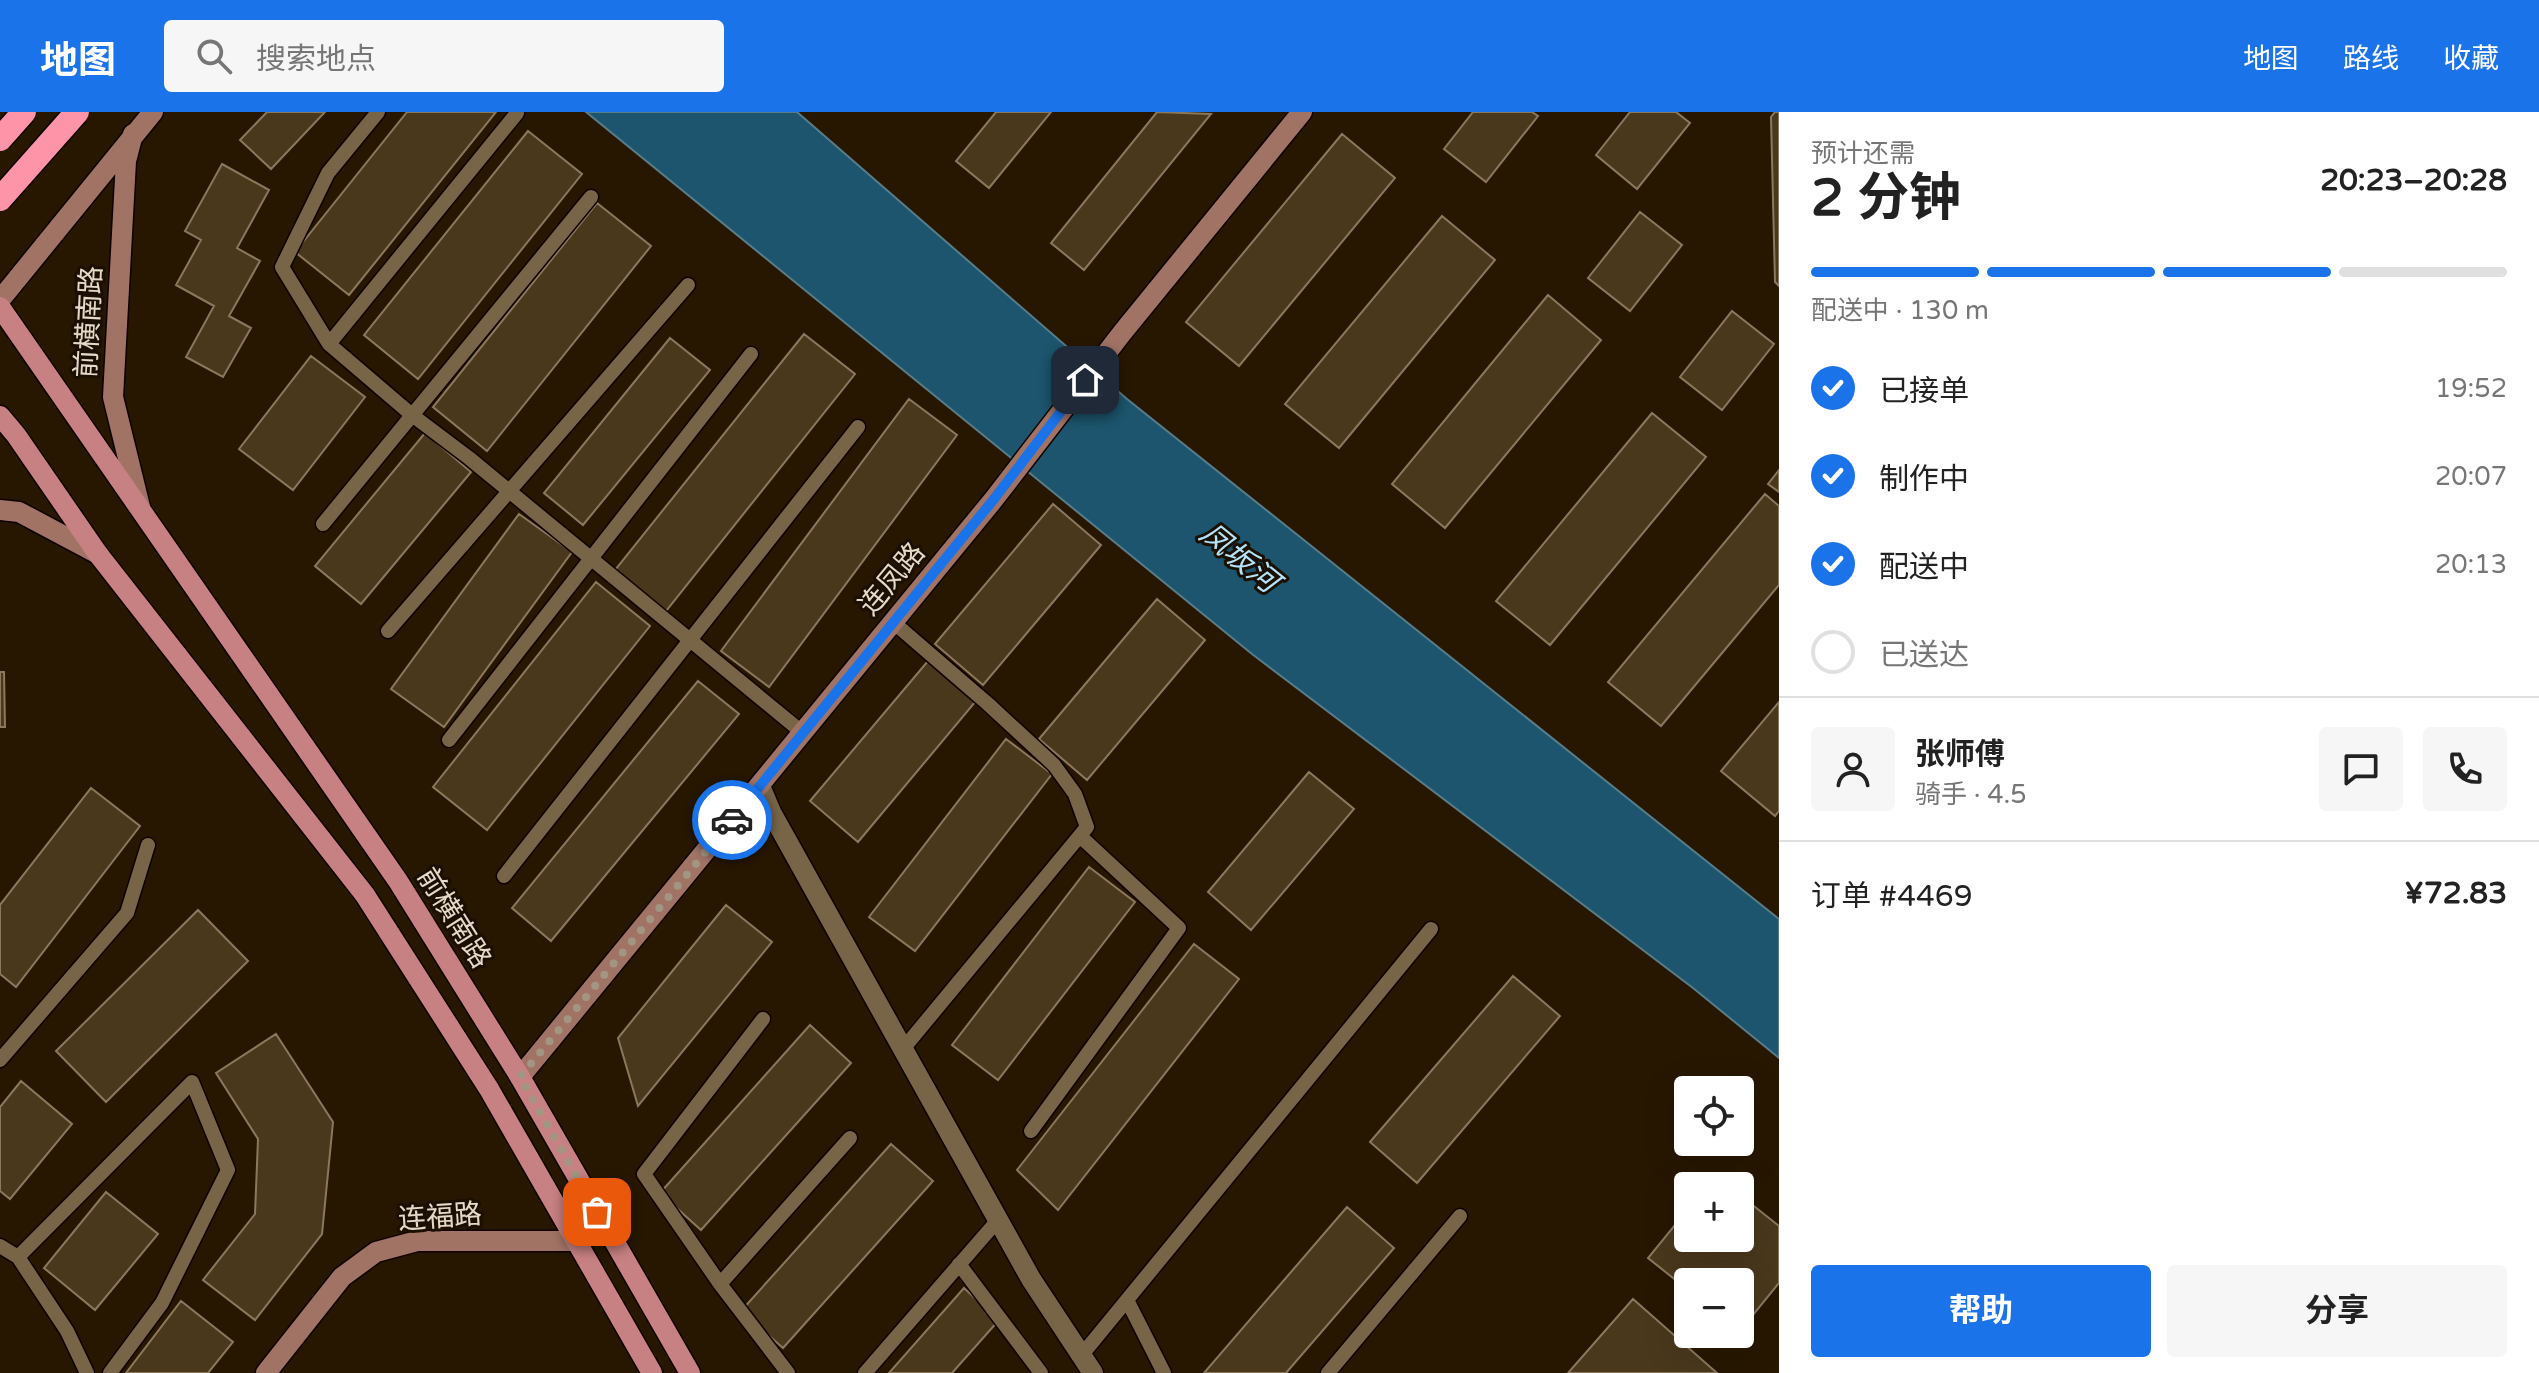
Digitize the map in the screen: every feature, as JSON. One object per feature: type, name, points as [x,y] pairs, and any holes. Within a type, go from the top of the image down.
[{"type":"highway","points":[[0,139],[24,112]]},
{"type":"highway","points":[[0,199],[77,112]]},
{"type":"main road","name":"前横南路","points":[[0,307],[398,881],[520,1077],[690,1373]]},
{"type":"main road","points":[[0,416],[98,554],[365,895],[489,1089],[652,1373]]},
{"type":"street","points":[[0,300],[153,112]]},
{"type":"street","name":"连凤路","points":[[520,1077],[994,499],[1122,333],[1302,112]]},
{"type":"street","name":"前横南路","points":[[133,134],[126,161],[113,397],[141,511]]},
{"type":"street","points":[[0,510],[19,512],[98,554]]},
{"type":"street","points":[[760,786],[771,812],[1031,1279],[1087,1364]]},
{"type":"street","name":"连福路","points":[[266,1373],[342,1277],[376,1252],[417,1241],[577,1241]]},
{"type":"lane","points":[[378,112],[328,173],[282,267],[329,344],[803,733]]},
{"type":"lane","points":[[329,344],[517,113]]},
{"type":"lane","points":[[323,524],[591,197]]},
{"type":"lane","points":[[388,631],[688,285]]},
{"type":"lane","points":[[449,740],[751,354]]},
{"type":"lane","points":[[504,876],[858,427]]},
{"type":"lane","points":[[893,622],[1054,765],[1075,794],[1087,827],[903,1049]]},
{"type":"lane","points":[[1031,1131],[1179,928],[1080,836]]},
{"type":"lane","points":[[0,1060],[127,913],[148,845]]},
{"type":"lane","points":[[1087,1364],[1127,1300],[1431,929]]},
{"type":"lane","points":[[763,1019],[644,1174],[720,1284],[788,1373]]},
{"type":"lane","points":[[18,1257],[192,1082],[228,1170],[162,1303],[110,1373]]},
{"type":"lane","points":[[720,1284],[850,1138]]},
{"type":"lane","points":[[1328,1373],[1460,1216]]},
{"type":"lane","points":[[865,1373],[998,1220]]},
{"type":"lane","points":[[0,1246],[18,1257],[67,1331],[87,1373]]},
{"type":"lane","points":[[959,1264],[1041,1373]]},
{"type":"lane","points":[[1127,1300],[1164,1373]]},
{"type":"water","name":"凤坂河","points":[[586,112],[797,112],[1127,399],[1779,919],[1779,1058],[1693,988],[1252,654]]},
{"type":"building","points":[[267,112],[325,112],[271,169],[240,140]]},
{"type":"building","points":[[407,112],[496,112],[349,295],[295,252]]},
{"type":"building","points":[[996,112],[1051,112],[989,188],[956,161]]},
{"type":"building","points":[[1157,112],[1211,114],[1084,270],[1051,243]]},
{"type":"building","points":[[1473,112],[1532,112],[1538,116],[1486,182],[1444,149]]},
{"type":"building","points":[[1630,112],[1676,112],[1690,123],[1637,189],[1596,155]]},
{"type":"building","points":[[1779,112],[1779,286],[1775,282],[1771,117]]},
{"type":"building","points":[[528,131],[582,174],[418,379],[364,335]]},
{"type":"building","points":[[1342,134],[1395,178],[1239,366],[1186,322]]},
{"type":"building","points":[[222,164],[269,190],[237,248],[260,261],[229,316],[251,328],[223,377],[186,357],[214,306],[176,285],[201,240],[185,231]]},
{"type":"building","points":[[597,203],[651,246],[487,451],[433,407]]},
{"type":"building","points":[[1640,212],[1682,245],[1630,311],[1588,278]]},
{"type":"building","points":[[1442,216],[1495,260],[1339,448],[1285,404]]},
{"type":"building","points":[[1548,295],[1601,340],[1445,528],[1392,484]]},
{"type":"building","points":[[1732,311],[1774,344],[1722,410],[1680,377]]},
{"type":"building","points":[[804,334],[855,374],[666,611],[615,570]]},
{"type":"building","points":[[670,338],[710,370],[583,525],[544,493]]},
{"type":"building","points":[[311,356],[365,397],[293,490],[239,449]]},
{"type":"building","points":[[909,399],[957,435],[769,687],[721,651]]},
{"type":"building","points":[[1652,413],[1706,457],[1550,645],[1496,601]]},
{"type":"building","points":[[425,433],[471,472],[361,604],[315,566]]},
{"type":"building","points":[[1779,470],[1779,492],[1768,484]]},
{"type":"building","points":[[1765,494],[1779,506],[1779,585],[1661,726],[1608,682]]},
{"type":"building","points":[[1053,504],[1101,545],[983,685],[935,644]]},
{"type":"building","points":[[519,514],[572,552],[444,727],[391,689]]},
{"type":"building","points":[[596,582],[650,626],[487,830],[433,787]]},
{"type":"building","points":[[1157,599],[1205,640],[1087,780],[1039,739]]},
{"type":"building","points":[[928,661],[976,701],[858,842],[810,801]]},
{"type":"building","points":[[0,672],[4,672],[5,727],[0,727]]},
{"type":"building","points":[[698,681],[739,714],[551,941],[512,908]]},
{"type":"building","points":[[1779,702],[1779,811],[1775,816],[1721,771]]},
{"type":"building","points":[[1006,739],[1052,774],[915,951],[869,917]]},
{"type":"building","points":[[1309,772],[1354,809],[1251,930],[1208,892]]},
{"type":"building","points":[[91,788],[140,826],[16,987],[0,974],[0,905]]},
{"type":"building","points":[[1089,867],[1135,902],[998,1080],[952,1045]]},
{"type":"building","points":[[726,905],[772,942],[638,1106],[618,1038]]},
{"type":"building","points":[[198,910],[248,961],[106,1102],[56,1051]]},
{"type":"building","points":[[1194,944],[1239,979],[1058,1210],[1017,1170]]},
{"type":"building","points":[[1513,976],[1560,1016],[1417,1183],[1370,1142]]},
{"type":"building","points":[[810,1025],[851,1063],[701,1230],[660,1193]]},
{"type":"building","points":[[276,1034],[333,1122],[322,1234],[255,1320],[203,1280],[255,1214],[258,1139],[216,1073]]},
{"type":"building","points":[[21,1081],[72,1124],[10,1199],[0,1191],[0,1107]]},
{"type":"building","points":[[891,1144],[933,1181],[783,1348],[741,1311]]},
{"type":"building","points":[[106,1192],[158,1234],[95,1310],[44,1268]]},
{"type":"building","points":[[1754,1206],[1779,1226],[1779,1283],[1754,1314],[1754,1268],[1674,1268],[1674,1279],[1648,1258],[1674,1226],[1674,1252],[1754,1252]]},
{"type":"building","points":[[1347,1207],[1394,1248],[1286,1373],[1204,1373]]},
{"type":"building","points":[[964,1288],[999,1320],[952,1373],[889,1373]]},
{"type":"building","points":[[1633,1299],[1674,1335],[1674,1348],[1689,1348],[1717,1373],[1568,1373]]},
{"type":"building","points":[[181,1301],[233,1342],[208,1373],[126,1373]]},
{"type":"way so far","points":[[597,1212],[520,1077],[732,820]]},
{"type":"route","points":[[732,820],[994,499],[1085,380]]}]
